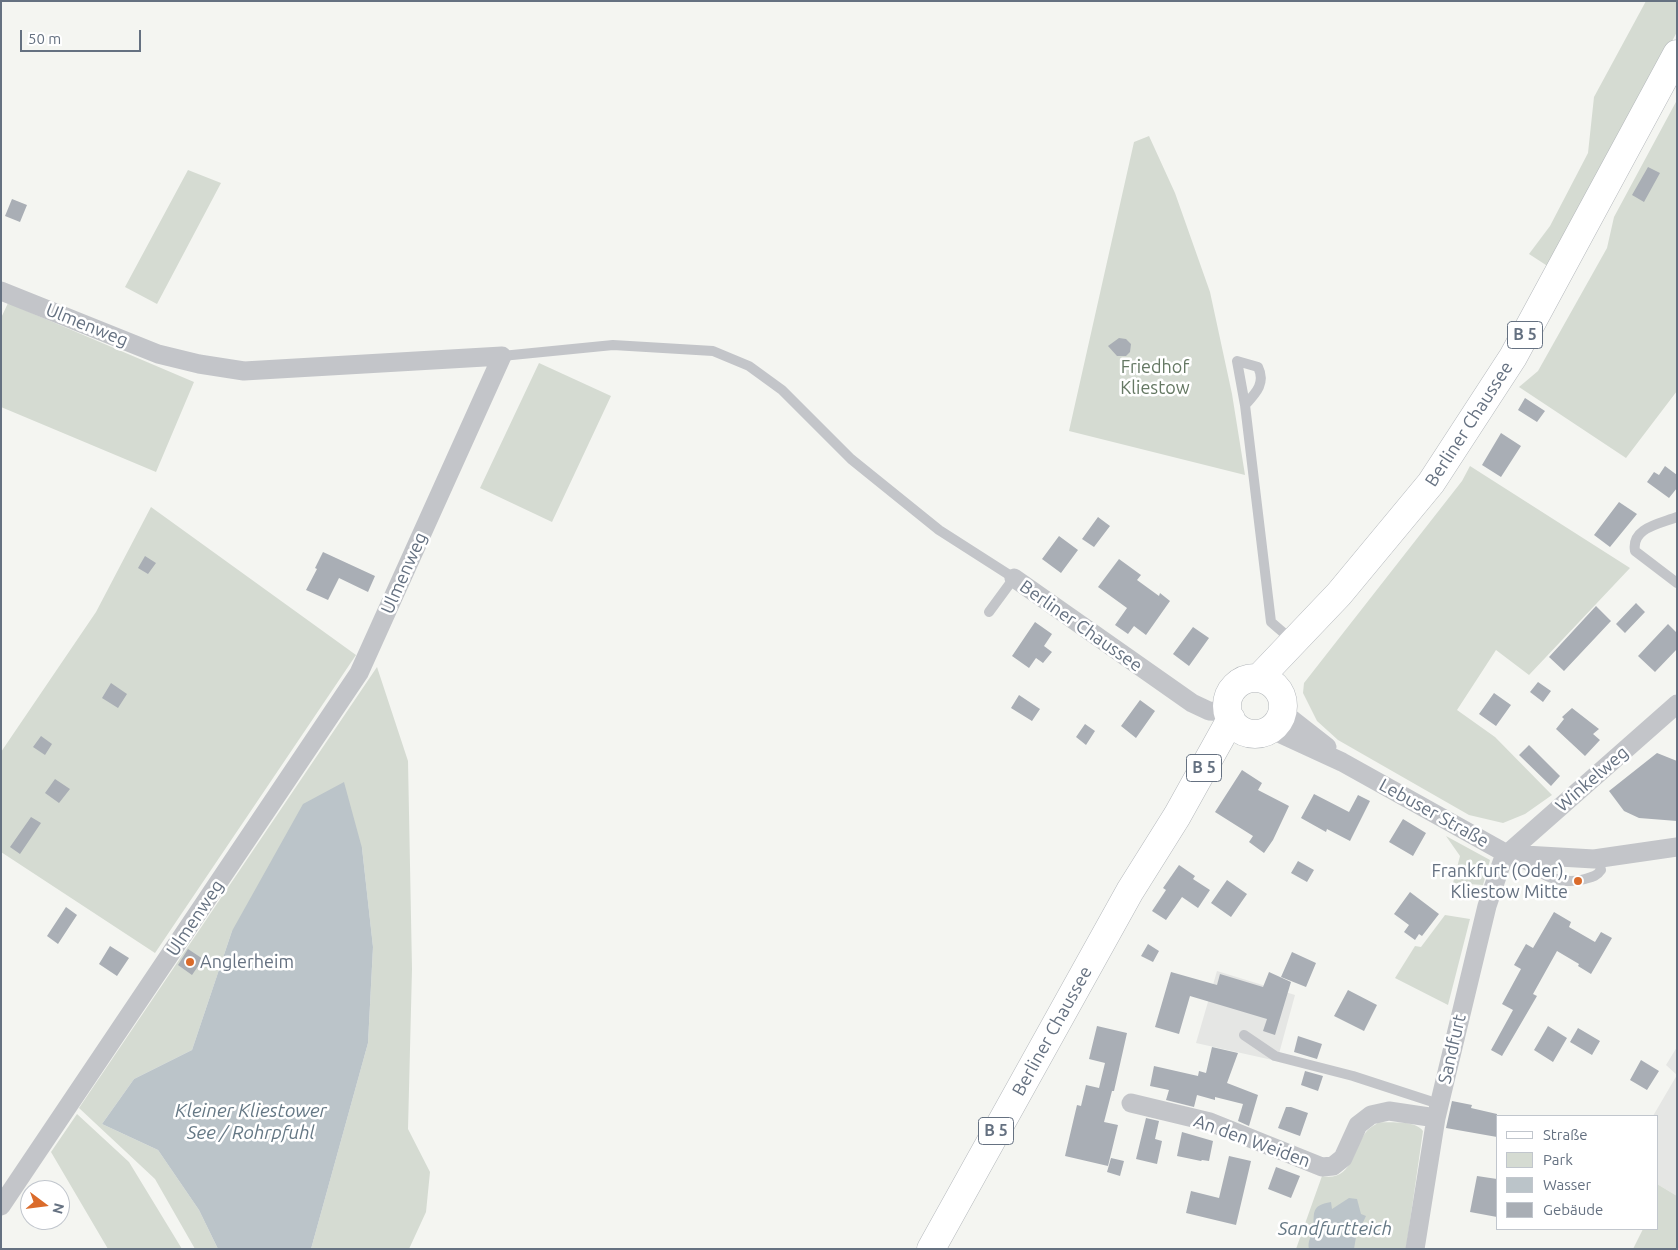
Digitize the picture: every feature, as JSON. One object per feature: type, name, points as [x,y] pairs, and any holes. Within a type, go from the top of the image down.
[{"type":"main road","name":"Berliner Chaussee","points":[[1273,692],[1294,642],[1340,594],[1431,483],[1513,357],[1677,54]]},
{"type":"main road","name":"Berliner Chaussee","points":[[1273,692],[1340,594]]},
{"type":"main road","points":[[1252,678],[1273,692],[1277,723],[1243,724],[1229,697],[1238,684],[1252,678]]},
{"type":"main road","name":"Berliner Chaussee","points":[[931,1249],[1130,891],[1178,816],[1243,724]]},
{"type":"street","name":"Ulmenweg","points":[[1,291],[158,354],[199,364],[244,371],[502,356],[359,673],[1,1206]]},
{"type":"street","name":"Berliner Chaussee","points":[[1014,578],[1192,703],[1243,724]]},
{"type":"street","name":"Lebuser Straße","points":[[1273,692],[1290,718],[1342,762]]},
{"type":"street","name":"Winkelweg","points":[[1507,854],[1677,704]]},
{"type":"street","name":"Lebuser Straße","points":[[1243,724],[1279,733],[1342,762],[1507,854],[1594,859],[1677,847]]},
{"type":"street","name":"Sandfurt","points":[[1414,1249],[1437,1111],[1487,906],[1502,862],[1507,854]]},
{"type":"street","name":"An den Weiden","points":[[1131,1103],[1210,1122],[1322,1167],[1332,1166],[1343,1158],[1358,1125],[1371,1115],[1390,1111],[1437,1111]]},
{"type":"lane","points":[[502,356],[613,345],[713,351],[749,366],[782,390],[851,459],[938,530],[1014,578],[989,612]]},
{"type":"lane","points":[[1245,405],[1271,622],[1294,642]]},
{"type":"lane","points":[[1677,517],[1640,532],[1636,537],[1634,545],[1636,551],[1677,584]]},
{"type":"lane","points":[[1244,1035],[1275,1056],[1354,1076],[1437,1111]]},
{"type":"shaded area","points":[[1217,971],[1295,995],[1277,1061],[1196,1043]]},
{"type":"shaded area","points":[[1677,1047],[1677,1075],[1666,1065]]},
{"type":"shaded area","points":[[1677,1075],[1677,1196],[1658,1185],[1658,1115],[1654,1115]]},
{"type":"green space","points":[[1646,1],[1677,1],[1677,32],[1549,267],[1529,254],[1550,226],[1588,153],[1594,97]]},
{"type":"green space","points":[[1677,100],[1677,391],[1626,458],[1519,387],[1538,371],[1607,248],[1614,217]]},
{"type":"green space","name":"Friedhof Kliestow","points":[[1149,136],[1175,193],[1210,292],[1232,394],[1245,475],[1069,431],[1134,142]]},
{"type":"green space","points":[[188,170],[221,183],[157,304],[125,287]]},
{"type":"green space","points":[[8,303],[194,382],[156,472],[1,407],[1,318]]},
{"type":"green space","points":[[539,363],[611,396],[552,522],[480,488]]},
{"type":"green space","points":[[1470,466],[1630,568],[1529,675],[1496,650],[1457,710],[1495,737],[1552,795],[1525,814],[1503,823],[1469,815],[1338,740],[1317,721],[1303,693],[1304,683],[1462,481]]},
{"type":"green space","points":[[151,507],[356,655],[155,953],[1,852],[1,752],[96,612]]},
{"type":"green space","points":[[377,667],[408,761],[412,969],[408,1129],[430,1172],[426,1212],[409,1249],[311,1249],[368,1043],[373,947],[362,848],[232,931],[192,1050],[134,1079],[102,1124],[158,1150],[199,1210],[218,1249],[195,1249],[155,1179],[79,1108]]},
{"type":"green space","points":[[1446,836],[1490,860],[1483,885],[1453,883],[1460,856]]},
{"type":"green space","points":[[1445,915],[1470,919],[1448,1005],[1395,978],[1415,946],[1421,947]]},
{"type":"green space","points":[[77,1114],[129,1162],[182,1249],[108,1249],[70,1184],[70,1180],[67,1180],[51,1152]]},
{"type":"green space","points":[[1379,1122],[1415,1125],[1423,1131],[1406,1249],[1296,1249],[1322,1176],[1332,1177],[1346,1169],[1366,1132]]},
{"type":"green space","points":[[1658,1185],[1677,1196],[1677,1249],[1633,1249],[1642,1230],[1658,1230]]},
{"type":"water","name":"Kleiner Kliestower See / Rohrpfuhl","points":[[344,782],[362,848],[373,947],[368,1043],[311,1249],[218,1249],[199,1210],[158,1150],[102,1124],[134,1079],[192,1050],[232,931],[303,804]]},
{"type":"water","name":"Sandfurtteich","points":[[1349,1198],[1357,1199],[1361,1214],[1366,1216],[1356,1237],[1354,1249],[1309,1249],[1314,1214],[1317,1208],[1331,1202],[1332,1209]]},
{"type":"building","points":[[1648,167],[1660,173],[1644,202],[1632,195]]},
{"type":"building","points":[[12,199],[27,205],[20,222],[5,216]]},
{"type":"building","points":[[1119,338],[1126,339],[1131,344],[1130,352],[1126,356],[1117,356],[1108,346]]},
{"type":"building","points":[[1525,398],[1545,411],[1537,422],[1518,410]]},
{"type":"building","points":[[1501,433],[1521,446],[1501,477],[1482,465]]},
{"type":"building","points":[[1665,466],[1677,475],[1677,488],[1669,498],[1647,482],[1654,472],[1659,475]]},
{"type":"building","points":[[1619,502],[1637,514],[1610,547],[1594,535]]},
{"type":"building","points":[[1098,517],[1110,526],[1094,547],[1082,539]]},
{"type":"building","points":[[1059,536],[1078,550],[1061,573],[1042,559]]},
{"type":"building","points":[[323,552],[375,576],[368,592],[339,578],[328,600],[306,590]]},
{"type":"building","points":[[145,556],[156,563],[148,574],[138,568]]},
{"type":"building","points":[[1119,559],[1141,575],[1137,580],[1159,596],[1160,593],[1170,601],[1146,635],[1134,626],[1128,634],[1115,625],[1127,608],[1098,587]]},
{"type":"building","points":[[1636,603],[1645,612],[1625,633],[1616,624]]},
{"type":"building","points":[[1596,606],[1611,621],[1564,671],[1549,657]]},
{"type":"building","points":[[1035,622],[1052,634],[1044,646],[1052,652],[1043,663],[1036,658],[1029,668],[1012,656]]},
{"type":"building","points":[[1668,624],[1677,633],[1677,649],[1655,672],[1638,656]]},
{"type":"building","points":[[1193,627],[1209,638],[1189,666],[1173,654]]},
{"type":"building","points":[[1538,682],[1551,691],[1543,702],[1530,692]]},
{"type":"building","points":[[111,683],[127,694],[118,708],[102,698]]},
{"type":"building","points":[[1494,693],[1511,705],[1496,726],[1479,714]]},
{"type":"building","points":[[1019,695],[1040,709],[1032,721],[1011,708]]},
{"type":"building","points":[[1140,700],[1155,711],[1136,738],[1121,726]]},
{"type":"building","points":[[1572,708],[1599,729],[1593,734],[1600,740],[1585,756],[1556,729],[1564,719],[1562,717]]},
{"type":"building","points":[[1085,724],[1095,731],[1086,745],[1076,737]]},
{"type":"building","points":[[41,736],[52,744],[45,755],[33,747]]},
{"type":"building","points":[[1529,745],[1560,776],[1551,786],[1519,755]]},
{"type":"building","points":[[1657,753],[1677,761],[1677,821],[1639,818],[1624,811],[1609,791]]},
{"type":"building","points":[[1242,770],[1262,783],[1258,790],[1289,806],[1273,840],[1264,853],[1249,842],[1253,836],[1215,812]]},
{"type":"building","points":[[55,779],[70,789],[59,803],[45,793]]},
{"type":"building","points":[[1314,794],[1349,812],[1358,795],[1370,801],[1350,841],[1327,829],[1326,832],[1301,818]]},
{"type":"building","points":[[31,817],[41,823],[20,854],[10,847]]},
{"type":"building","points":[[1403,819],[1426,833],[1413,856],[1389,842]]},
{"type":"building","points":[[1298,861],[1314,870],[1307,882],[1291,873]]},
{"type":"building","points":[[1179,865],[1195,876],[1193,879],[1210,890],[1198,908],[1182,897],[1166,920],[1152,911],[1166,890],[1163,888]]},
{"type":"building","points":[[1227,880],[1247,894],[1231,917],[1211,903]]},
{"type":"building","points":[[1410,892],[1439,914],[1422,936],[1419,934],[1415,940],[1404,932],[1409,925],[1394,914]]},
{"type":"building","points":[[66,907],[77,915],[58,944],[47,936]]},
{"type":"building","points":[[1554,912],[1571,922],[1569,927],[1595,942],[1601,932],[1612,938],[1591,974],[1578,966],[1579,964],[1557,951],[1533,994],[1537,996],[1502,1056],[1491,1050],[1513,1010],[1502,1004],[1521,969],[1514,965],[1526,944],[1533,948]]},
{"type":"building","points":[[1148,944],[1159,951],[1153,962],[1141,956]]},
{"type":"building","points":[[110,946],[129,958],[117,976],[99,964]]},
{"type":"building","name":"Anglerheim","points":[[188,949],[203,959],[192,975],[178,965]]},
{"type":"building","points":[[1292,952],[1316,963],[1306,987],[1281,977]]},
{"type":"building","points":[[1171,972],[1217,985],[1220,974],[1263,987],[1269,972],[1291,982],[1275,1035],[1263,1031],[1267,1019],[1190,996],[1179,1034],[1155,1027]]},
{"type":"building","points":[[1348,990],[1377,1005],[1364,1031],[1334,1016]]},
{"type":"building","points":[[1097,1026],[1127,1033],[1114,1091],[1112,1091],[1104,1122],[1118,1125],[1108,1166],[1065,1156],[1077,1105],[1081,1106],[1086,1085],[1099,1088],[1105,1063],[1089,1059]]},
{"type":"building","points":[[1548,1026],[1567,1038],[1553,1062],[1534,1050]]},
{"type":"building","points":[[1578,1028],[1600,1041],[1592,1055],[1570,1042]]},
{"type":"building","points":[[1298,1036],[1322,1044],[1317,1059],[1294,1052]]},
{"type":"building","points":[[1212,1047],[1238,1053],[1227,1083],[1258,1095],[1249,1126],[1238,1121],[1243,1104],[1197,1095],[1194,1107],[1166,1100],[1169,1090],[1150,1086],[1154,1066],[1198,1076],[1199,1071],[1206,1073]]},
{"type":"building","points":[[1641,1060],[1659,1071],[1647,1090],[1630,1080]]},
{"type":"building","points":[[1305,1071],[1323,1076],[1318,1091],[1301,1085]]},
{"type":"building","points":[[1452,1101],[1472,1105],[1471,1108],[1497,1114],[1496,1137],[1446,1128]]},
{"type":"building","points":[[1286,1107],[1308,1113],[1300,1136],[1278,1128]]},
{"type":"building","points":[[1146,1118],[1159,1121],[1155,1139],[1162,1141],[1157,1164],[1136,1159]]},
{"type":"building","points":[[1182,1132],[1213,1141],[1209,1161],[1177,1156]]},
{"type":"building","points":[[1229,1156],[1251,1161],[1236,1225],[1186,1213],[1191,1191],[1219,1198]]},
{"type":"building","points":[[1111,1158],[1124,1161],[1120,1176],[1107,1172]]},
{"type":"building","points":[[1276,1167],[1300,1176],[1291,1198],[1268,1189]]},
{"type":"building","points":[[1477,1176],[1496,1179],[1496,1217],[1470,1212]]},
{"type":"place","name":"Frankfurt (Oder), Kliestow Mitte","points":[[1578,881]]},
{"type":"place","name":"Anglerheim","points":[[190,962]]}]
